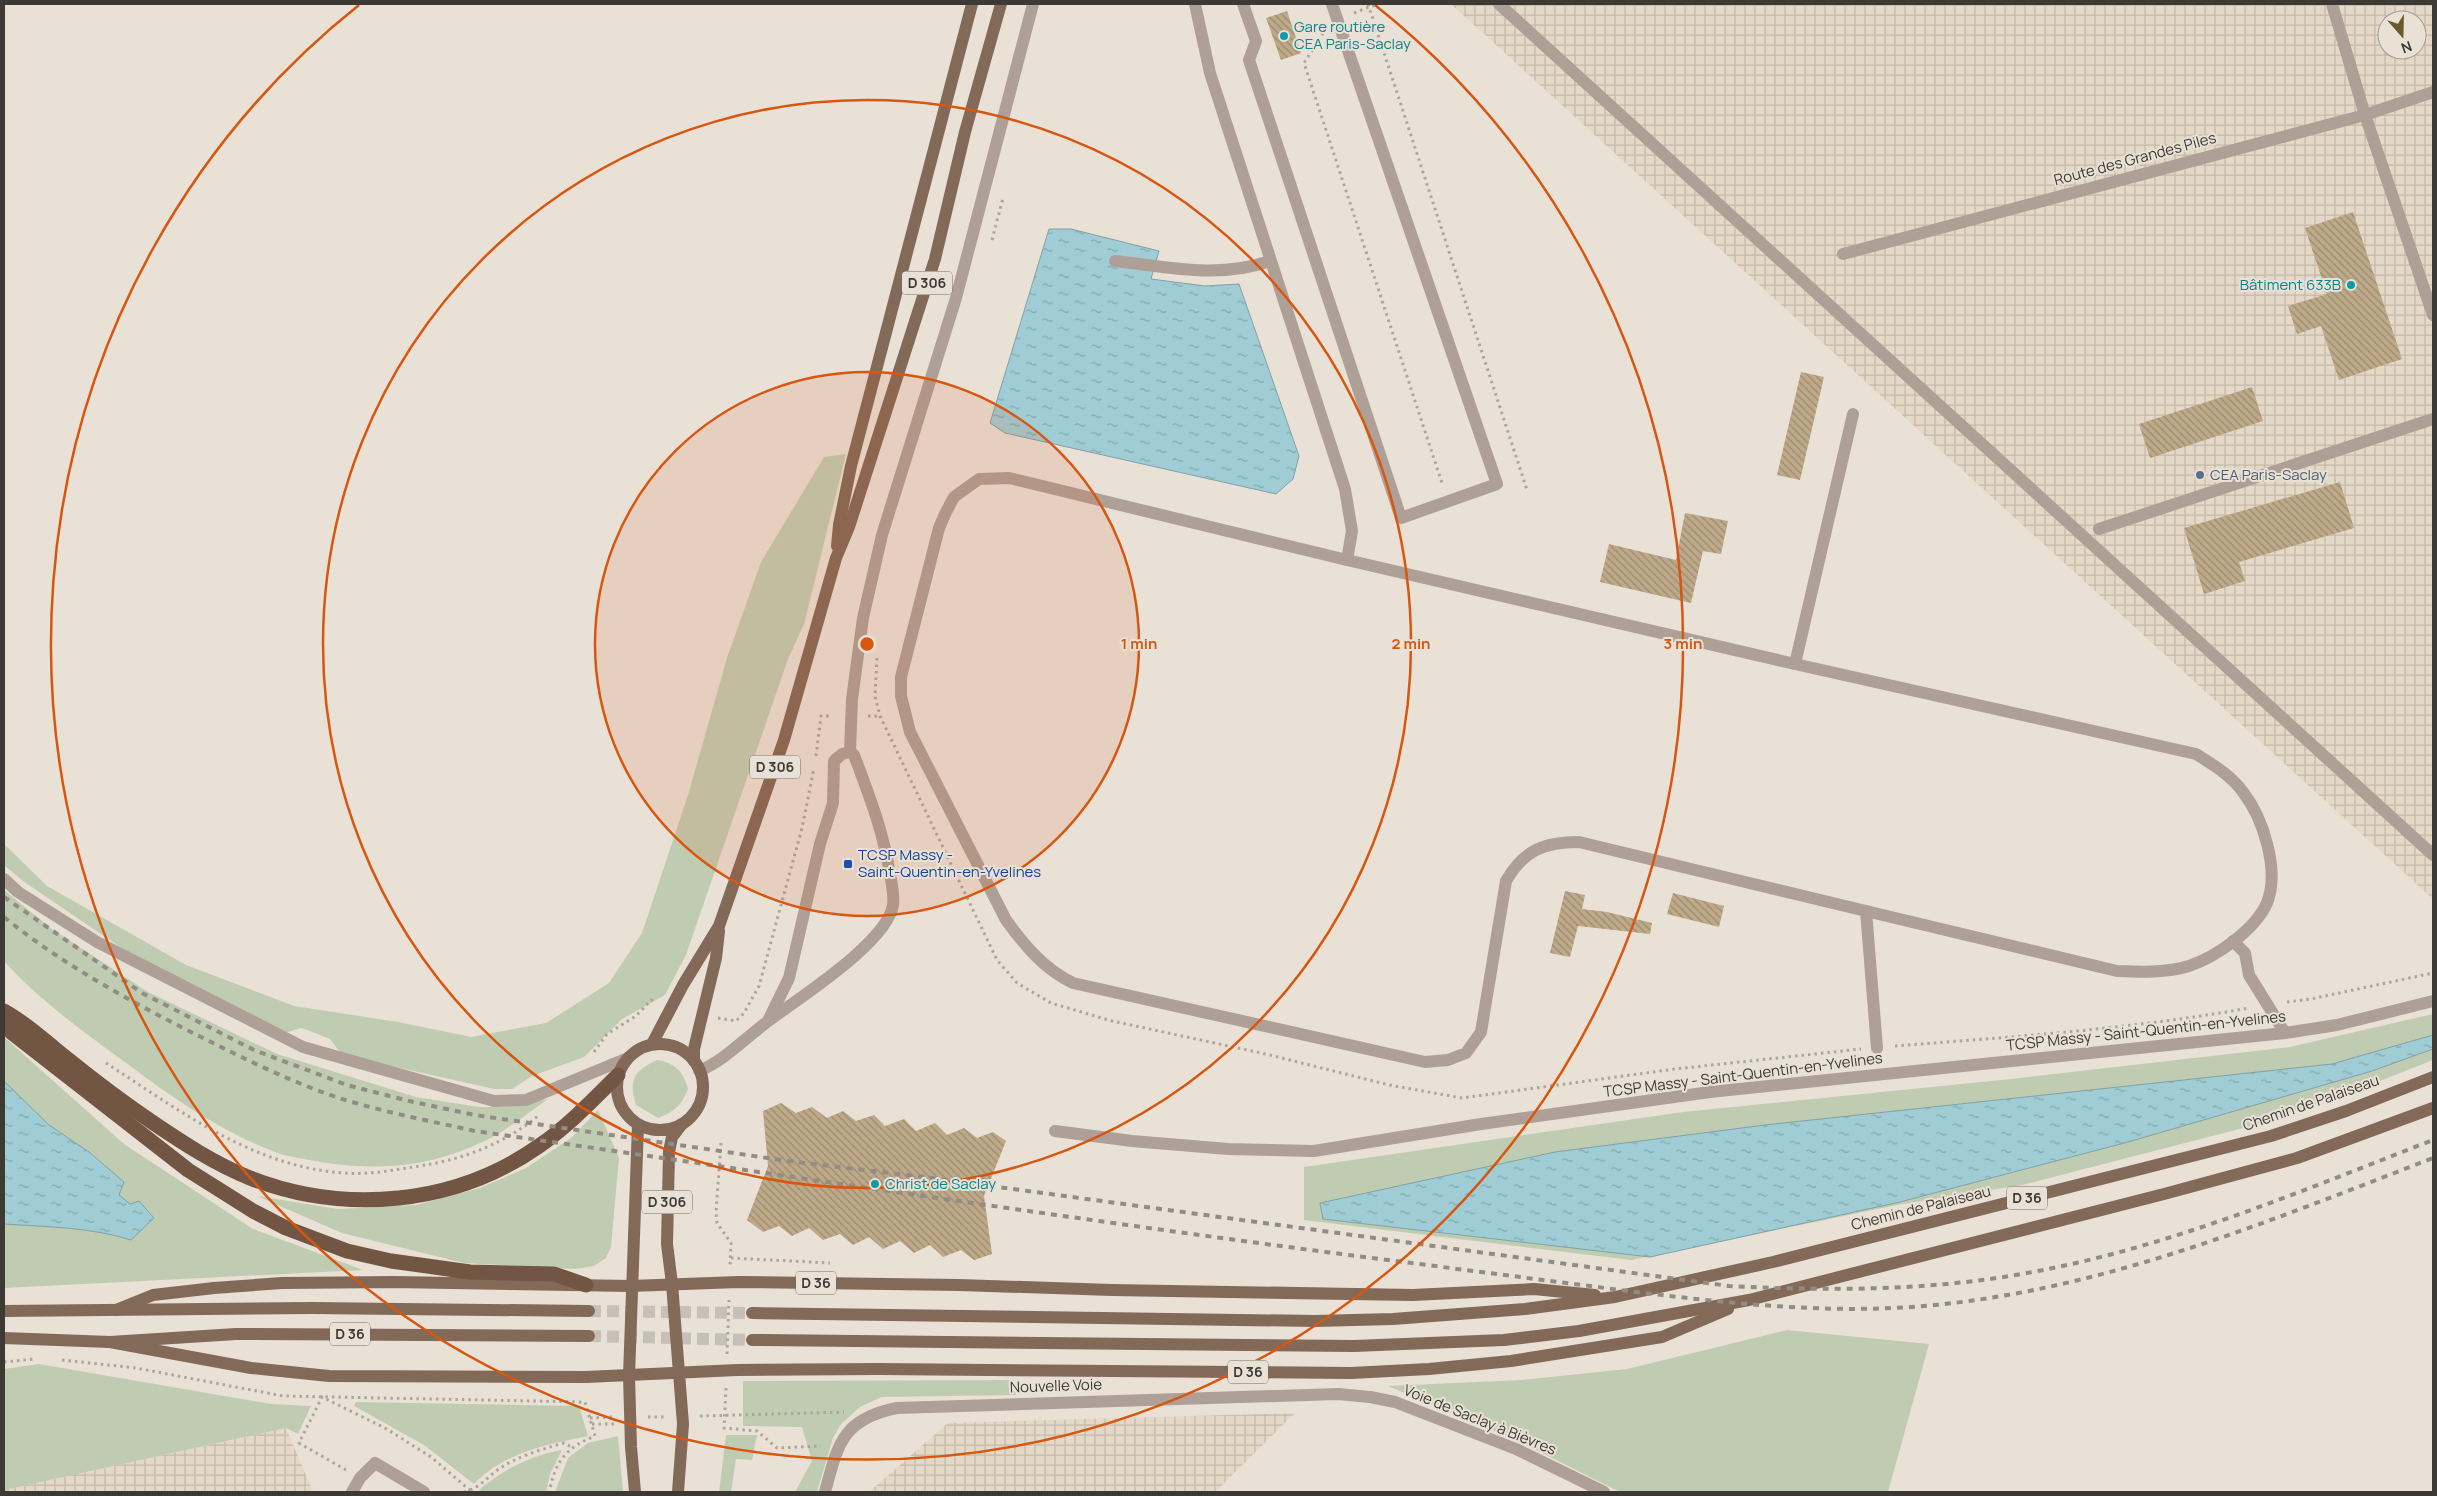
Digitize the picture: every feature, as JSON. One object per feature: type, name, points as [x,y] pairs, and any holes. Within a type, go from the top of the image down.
[{"type":"highway","points":[[4,1011],[22,1021],[70,1061],[150,1121],[204,1156],[270,1185],[292,1192],[324,1197],[389,1200],[440,1191],[490,1173],[539,1146],[563,1128],[618,1076]]},
{"type":"highway","points":[[4,1022],[18,1038],[188,1170],[253,1212],[286,1228],[347,1252],[391,1261],[470,1272],[554,1274],[586,1285]]},
{"type":"main road","name":"D 306","points":[[836,558],[838,525],[851,466],[972,4]]},
{"type":"main road","name":"D 306","points":[[652,1044],[683,985],[719,926],[784,740],[836,558],[860,494],[935,259],[965,132],[1001,4]]},
{"type":"main road","name":"D 306","points":[[697,1066],[694,1049],[716,958],[719,926]]},
{"type":"main road","points":[[652,1044],[673,1046],[697,1066],[703,1090],[702,1099],[692,1116],[682,1124],[660,1130],[638,1125],[629,1118],[618,1099],[618,1076],[628,1058],[642,1047],[652,1044]]},
{"type":"main road","name":"Chemin de Palaiseau","points":[[1615,1297],[1773,1262],[2271,1136],[2346,1111],[2433,1077]]},
{"type":"main road","name":"D 36","points":[[752,1340],[1413,1345],[1504,1340],[1579,1332],[1749,1300],[2297,1158],[2433,1108]]},
{"type":"main road","name":"D 306","points":[[679,1374],[667,1244],[668,1152],[672,1137],[682,1124]]},
{"type":"main road","points":[[635,1492],[629,1376],[631,1286],[638,1176],[638,1125]]},
{"type":"main road","name":"D 36","points":[[116,1310],[154,1295],[282,1283],[394,1282],[631,1286],[729,1283],[988,1285],[1112,1290],[1413,1295],[1534,1289],[1615,1297]]},
{"type":"main road","name":"D 36","points":[[752,1314],[1315,1321],[1393,1319],[1525,1309],[1615,1297]]},
{"type":"main road","name":"D 36","points":[[110,1342],[251,1368],[329,1376],[629,1376],[737,1370],[1352,1372],[1429,1369],[1511,1361],[1662,1338],[1749,1300]]},
{"type":"main road","name":"D 36","points":[[4,1311],[312,1308],[589,1311]]},
{"type":"main road","name":"D 36","points":[[4,1338],[110,1342],[236,1334],[589,1336]]},
{"type":"main road","points":[[678,1492],[683,1416],[679,1374]]},
{"type":"street","points":[[697,1066],[732,1051],[767,1022],[806,996],[868,944],[888,921],[893,905],[886,842],[854,756],[850,752],[852,699],[863,618],[882,535],[906,451],[956,298],[1033,4]]},
{"type":"street","points":[[1195,4],[1210,73],[1345,489],[1352,531],[1347,560]]},
{"type":"street","points":[[1243,4],[1256,41],[1249,60],[1402,518],[1497,484],[1332,4]]},
{"type":"street","points":[[1499,4],[2433,855]]},
{"type":"street","points":[[2332,4],[2365,115],[2433,316]]},
{"type":"street","name":"Route des Grandes Piles","points":[[1843,254],[2365,115],[2433,92]]},
{"type":"street","points":[[1115,261],[1213,272],[1248,268],[1270,261]]},
{"type":"street","points":[[1795,664],[1853,414]]},
{"type":"street","points":[[2099,529],[2433,419]]},
{"type":"street","points":[[1009,478],[1347,560],[1795,664],[2196,754],[2222,771],[2243,792],[2260,823],[2269,846],[2270,880],[2267,903],[2250,926],[2216,954],[2188,966],[2149,972],[2117,972],[1579,842],[1554,842],[1534,851],[1515,865],[1506,881],[1481,1032],[1466,1053],[1448,1060],[1425,1062],[1073,983],[1056,975],[1021,940],[1006,920],[910,732],[905,715],[901,677],[939,528],[954,497],[966,486],[979,479],[1009,478]]},
{"type":"street","points":[[767,1022],[782,997],[789,978],[820,844],[833,803],[834,761],[842,754],[850,752]]},
{"type":"street","points":[[4,879],[18,892],[97,942],[303,1047],[313,1050],[494,1101],[526,1100],[628,1058]]},
{"type":"street","points":[[1866,911],[1877,1048]]},
{"type":"street","points":[[2233,941],[2245,953],[2249,975],[2285,1034]]},
{"type":"street","name":"TCSP Massy - Saint-Quentin-en-Yvelines","points":[[1055,1131],[1132,1141],[1228,1149],[1314,1151],[1481,1124],[1710,1092],[2285,1034],[2337,1025],[2433,1001]]},
{"type":"street","name":"Nouvelle Voie","points":[[825,1492],[839,1444],[846,1433],[862,1419],[880,1411],[934,1405],[1338,1394]]},
{"type":"street","name":"Voie de Saclay à Bièvres","points":[[1338,1394],[1370,1397],[1394,1402],[1516,1449],[1604,1492]]},
{"type":"street","points":[[352,1492],[360,1478],[375,1463],[424,1492]]},
{"type":"path","points":[[1368,4],[1369,7],[1379,4]]},
{"type":"path","points":[[990,247],[1004,191]]},
{"type":"path","points":[[878,654],[875,697],[880,716],[997,960],[1017,983],[1051,1003],[1112,1021],[1266,1054],[1389,1085],[1462,1098],[1675,1069],[1877,1048],[2009,1037],[2198,1016],[2311,999],[2433,973]]},
{"type":"path","points":[[744,1013],[759,986],[802,828],[813,777],[821,716],[831,716]]},
{"type":"path","points":[[865,716],[880,716]]},
{"type":"path","points":[[607,1034],[636,1016],[651,1000]]},
{"type":"path","points":[[103,1061],[196,1122],[238,1145],[301,1166],[344,1173],[380,1172],[444,1163],[503,1139],[528,1125],[541,1114]]},
{"type":"path","points":[[721,1143],[716,1212],[717,1223],[731,1243],[726,1360]]},
{"type":"path","points":[[726,1379],[724,1428],[757,1430],[777,1448],[839,1444]]},
{"type":"path","points":[[360,1478],[299,1443],[322,1397],[385,1428],[431,1457],[471,1492]]},
{"type":"path","points":[[590,1418],[880,1411]]},
{"type":"path","points":[[549,1492],[559,1464],[571,1447],[595,1436],[592,1424],[616,1424]]},
{"type":"path","points":[[464,1492],[471,1492],[486,1478],[518,1458],[564,1443],[571,1447]]},
{"type":"shaded area","name":"CEA Paris-Saclay","points":[[1451,4],[2433,4],[2433,899]]},
{"type":"shaded area","points":[[1295,1413],[1215,1492],[869,1492],[948,1423]]},
{"type":"shaded area","points":[[286,1428],[313,1492],[9,1492],[8,1489]]},
{"type":"green space","points":[[846,454],[804,624],[788,659],[686,955],[665,995],[622,1019],[584,1057],[532,1076],[512,1089],[494,1089],[342,1055],[330,1039],[302,1028],[284,1033],[136,958],[23,881],[4,865],[4,844],[47,886],[186,965],[294,1006],[398,1022],[471,1037],[546,1023],[609,983],[642,933],[688,795],[727,658],[761,562],[824,457]]},
{"type":"green space","points":[[4,890],[52,929],[148,992],[277,1054],[416,1097],[479,1107],[506,1107],[548,1099],[511,1126],[482,1143],[451,1155],[431,1160],[410,1164],[368,1167],[325,1163],[278,1153],[236,1135],[181,1102],[80,1029],[18,976],[4,961]]},
{"type":"green space","points":[[2433,1014],[2433,1060],[2352,1092],[2251,1126],[2022,1185],[1897,1205],[1631,1260],[1304,1220],[1304,1167],[1683,1112],[2011,1079],[2290,1047]]},
{"type":"green space","points":[[4,1037],[124,1144],[253,1229],[363,1270],[4,1288]]},
{"type":"green space","points":[[657,1060],[669,1063],[677,1069],[684,1077],[688,1089],[677,1107],[658,1118],[636,1105],[633,1089],[633,1083],[638,1072]]},
{"type":"green space","points":[[598,1110],[619,1158],[611,1247],[606,1258],[594,1266],[575,1269],[464,1263],[342,1233],[257,1196],[338,1209],[416,1205],[480,1188],[526,1168],[571,1138]]},
{"type":"green space","points":[[1787,1330],[1929,1344],[1888,1492],[1620,1492],[1516,1440],[1388,1386],[1522,1380],[1627,1369]]},
{"type":"green space","points":[[39,1364],[271,1404],[311,1406],[298,1434],[286,1428],[9,1489],[9,1492],[4,1492],[4,1369]]},
{"type":"green space","points":[[1014,1380],[1016,1395],[882,1397],[860,1407],[841,1424],[833,1438],[817,1492],[795,1492],[812,1461],[802,1427],[743,1426],[743,1381]]},
{"type":"green space","points":[[356,1402],[579,1406],[588,1436],[527,1451],[512,1457],[486,1473],[474,1484],[424,1445],[354,1406]]},
{"type":"green space","points":[[726,1435],[757,1435],[752,1460],[736,1459],[731,1492],[719,1492]]},
{"type":"green space","points":[[618,1436],[623,1492],[555,1492],[568,1458],[588,1443]]},
{"type":"green space","points":[[562,1450],[550,1474],[546,1492],[482,1492],[479,1490],[497,1476],[518,1464]]},
{"type":"water","points":[[1049,229],[1071,229],[1159,251],[1151,279],[1205,286],[1239,284],[1299,456],[1293,479],[1276,494],[1005,433],[990,423]]},
{"type":"water","points":[[2433,1035],[2433,1049],[2372,1071],[2128,1142],[1900,1202],[1650,1257],[1323,1219],[1320,1203],[1555,1152],[1765,1125],[2332,1064]]},
{"type":"water","points":[[4,1081],[49,1125],[89,1152],[124,1182],[119,1195],[130,1204],[139,1201],[154,1218],[131,1240],[100,1232],[4,1224]]},
{"type":"building","name":"Gare routière CEA Paris-Saclay","points":[[1287,11],[1301,53],[1281,60],[1266,18]]},
{"type":"building","name":"Bâtiment 633B","points":[[2353,212],[2402,359],[2339,380],[2321,326],[2297,334],[2288,306],[2327,294],[2305,228]]},
{"type":"building","points":[[1801,372],[1824,377],[1800,480],[1777,475]]},
{"type":"building","points":[[2252,387],[2263,421],[2150,458],[2139,424]]},
{"type":"building","points":[[2340,482],[2354,528],[2239,562],[2245,581],[2204,594],[2184,528]]},
{"type":"building","points":[[1685,513],[1728,521],[1721,554],[1703,551],[1691,603],[1600,582],[1609,544],[1676,560]]},
{"type":"building","points":[[1565,891],[1585,895],[1582,909],[1607,912],[1652,923],[1650,934],[1578,926],[1570,957],[1550,953]]},
{"type":"building","points":[[1673,893],[1724,906],[1719,927],[1667,914]]},
{"type":"building","name":"Christ de Saclay","points":[[781,1103],[796,1113],[812,1107],[827,1118],[843,1111],[856,1121],[874,1115],[885,1126],[904,1119],[916,1131],[935,1123],[947,1135],[964,1128],[977,1138],[993,1132],[1006,1141],[984,1196],[992,1254],[974,1260],[961,1250],[943,1257],[930,1245],[914,1253],[900,1241],[883,1249],[869,1237],[853,1245],[840,1234],[823,1240],[809,1228],[792,1236],[779,1226],[763,1232],[747,1220],[768,1166],[763,1111]]},
{"type":"tunnel","points":[[589,1311],[752,1313]]},
{"type":"tunnel","points":[[589,1336],[752,1340]]},
{"type":"railway","points":[[4,897],[142,993],[254,1050],[347,1085],[409,1101],[475,1115],[788,1161],[932,1178],[1729,1286],[1804,1289],[1879,1288],[1953,1283],[2027,1273],[2131,1249],[2183,1233],[2284,1198],[2433,1140]]},
{"type":"railway","points":[[4,917],[50,951],[99,982],[150,1011],[268,1070],[339,1098],[407,1116],[475,1131],[1070,1217],[1308,1250],[1636,1292],[1748,1304],[1860,1309],[1898,1308],[2000,1296],[2064,1284],[2127,1267],[2251,1227],[2433,1158]]},
{"type":"place","name":"Gare routière CEA Paris-Saclay","points":[[1284,36]]},
{"type":"place","name":"Bâtiment 633B","points":[[2351,285]]},
{"type":"place","name":"CEA Paris-Saclay","points":[[2200,475]]},
{"type":"place","name":"TCSP Massy - Saint-Quentin-en-Yvelines","points":[[848,864]]},
{"type":"place","name":"Christ de Saclay","points":[[875,1184]]}]
